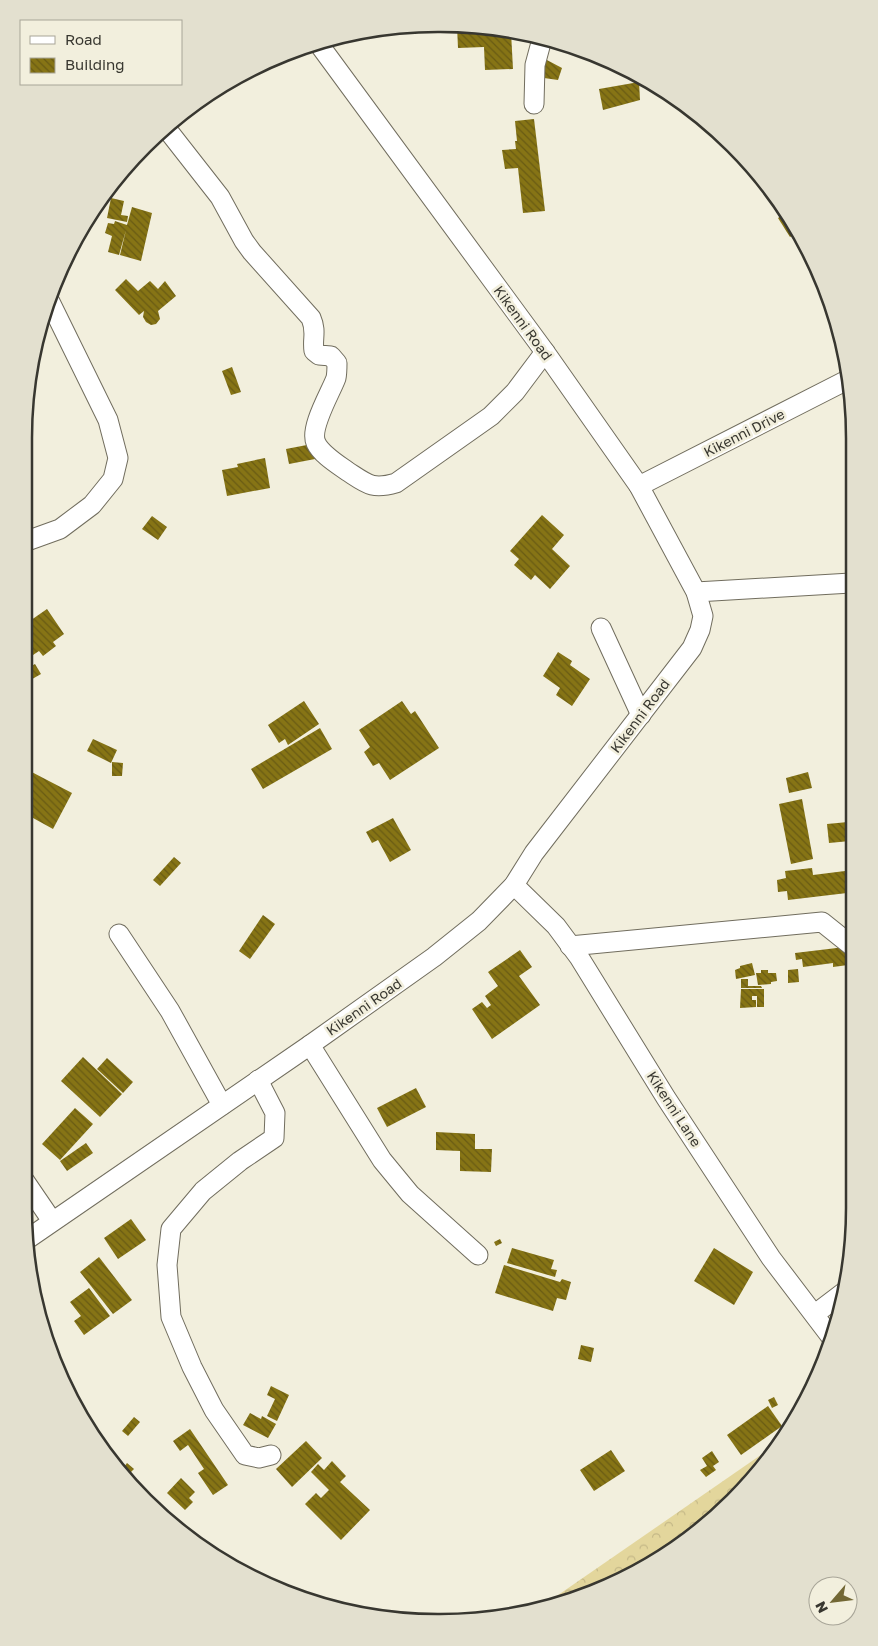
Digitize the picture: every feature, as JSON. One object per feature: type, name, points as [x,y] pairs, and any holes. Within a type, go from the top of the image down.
[{"type":"street","points":[[534,104],[535,65],[540,45]]},
{"type":"street","name":"Kikenni Road","points":[[33,1235],[310,1045],[434,957],[479,921],[514,885],[534,853],[692,648],[700,630],[703,616],[696,592],[639,486],[545,352],[323,49]]},
{"type":"street","points":[[170,134],[220,197],[252,252],[311,318],[315,336],[314,351],[331,356],[337,362],[336,377],[322,408],[314,436],[316,443],[336,463],[367,484],[381,487],[396,484],[491,416],[515,392],[545,352]]},
{"type":"street","points":[[32,539],[60,529],[92,505],[114,479],[118,458],[108,420],[54,309]]},
{"type":"street","name":"Kikenni Drive","points":[[639,486],[842,383]]},
{"type":"street","points":[[696,592],[846,583]]},
{"type":"street","points":[[601,628],[641,715]]},
{"type":"street","name":"Kikenni Lane","points":[[514,885],[556,926],[579,957],[666,1098],[771,1258],[826,1330]]},
{"type":"street","points":[[570,946],[822,922],[846,941]]},
{"type":"street","points":[[119,934],[170,1010],[222,1105]]},
{"type":"street","points":[[310,1045],[382,1160],[410,1194],[478,1255]]},
{"type":"street","points":[[258,1080],[275,1113],[274,1138],[240,1161],[203,1191],[171,1230],[167,1265],[171,1317],[192,1367],[214,1410],[245,1455],[259,1458],[271,1455]]},
{"type":"street","points":[[32,1192],[52,1221]]},
{"type":"street","points":[[815,1314],[835,1299]]},
{"type":"green space","points":[[760,1456],[745,1475],[707,1513],[665,1545],[619,1572],[595,1583],[556,1596]]},
{"type":"building","points":[[457,33],[511,39],[513,69],[485,70],[484,47],[458,48]]},
{"type":"building","points":[[545,59],[562,68],[558,80],[544,78]]},
{"type":"building","points":[[635,83],[639,85],[640,100],[603,110],[599,89]]},
{"type":"building","points":[[534,119],[545,211],[523,213],[518,168],[505,169],[502,150],[516,149],[515,121]]},
{"type":"building","points":[[112,198],[124,201],[121,215],[128,216],[127,222],[107,218]]},
{"type":"building","points":[[132,207],[152,213],[141,261],[120,255],[126,230],[119,255],[108,252],[112,236],[105,233],[108,223],[114,224],[115,221],[127,225]]},
{"type":"building","points":[[779,217],[791,236],[790,237],[778,218]]},
{"type":"building","points":[[126,279],[138,291],[150,281],[158,289],[165,281],[176,296],[158,311],[160,319],[156,324],[151,325],[146,322],[143,317],[144,311],[139,315],[115,290]]},
{"type":"building","points":[[232,367],[241,392],[231,395],[222,371]]},
{"type":"building","points":[[312,444],[315,459],[289,464],[286,449]]},
{"type":"building","points":[[265,458],[270,488],[227,496],[222,470],[238,467],[237,464]]},
{"type":"building","points":[[542,515],[564,535],[552,549],[570,566],[550,589],[535,575],[531,580],[514,565],[519,559],[510,551]]},
{"type":"building","points":[[152,516],[167,527],[158,540],[142,529]]},
{"type":"building","points":[[47,609],[64,634],[53,642],[56,646],[43,656],[39,651],[32,656],[32,619]]},
{"type":"building","points":[[558,652],[572,661],[570,665],[590,679],[572,706],[556,695],[560,688],[543,676]]},
{"type":"building","points":[[35,664],[41,674],[32,679],[32,666]]},
{"type":"building","points":[[304,701],[319,724],[288,745],[285,739],[279,743],[268,725]]},
{"type":"building","points":[[402,701],[411,714],[415,711],[439,748],[390,780],[379,763],[373,766],[364,752],[370,747],[359,730]]},
{"type":"building","points":[[320,728],[332,749],[263,789],[251,769]]},
{"type":"building","points":[[93,739],[117,750],[111,763],[87,751]]},
{"type":"building","points":[[112,762],[123,763],[122,776],[112,776]]},
{"type":"building","points":[[32,772],[72,793],[53,829],[32,817]]},
{"type":"building","points":[[808,772],[812,788],[789,793],[786,778]]},
{"type":"building","points":[[802,799],[813,859],[791,864],[779,804]]},
{"type":"building","points":[[393,818],[411,850],[390,862],[378,840],[372,843],[366,832]]},
{"type":"building","points":[[846,822],[846,841],[829,843],[827,824]]},
{"type":"building","points":[[174,857],[181,863],[160,886],[153,880]]},
{"type":"building","points":[[812,868],[813,875],[845,871],[846,893],[788,900],[787,891],[778,892],[777,880],[786,878],[785,871]]},
{"type":"building","points":[[263,915],[275,924],[250,959],[239,951]]},
{"type":"building","points":[[845,947],[846,965],[833,967],[833,963],[803,967],[802,959],[796,960],[795,953]]},
{"type":"building","points":[[520,950],[532,967],[519,976],[540,1005],[492,1039],[472,1009],[482,1002],[487,1008],[491,1005],[485,996],[498,986],[488,972]]},
{"type":"building","points":[[752,963],[755,975],[736,979],[735,970],[740,968],[740,966]]},
{"type":"building","points":[[798,969],[799,982],[788,983],[788,970]]},
{"type":"building","points":[[761,970],[768,970],[768,973],[776,973],[777,981],[771,982],[771,984],[758,985],[756,973],[761,973]]},
{"type":"building","points":[[741,979],[748,979],[748,986],[761,986],[762,988],[741,988]]},
{"type":"building","points":[[741,989],[764,989],[764,1007],[757,1007],[757,996],[752,996],[752,1000],[756,1000],[756,1007],[740,1008]]},
{"type":"building","points":[[83,1057],[122,1094],[100,1117],[61,1081]]},
{"type":"building","points":[[107,1058],[133,1082],[123,1093],[97,1069]]},
{"type":"building","points":[[416,1088],[426,1107],[387,1127],[377,1108]]},
{"type":"building","points":[[75,1108],[93,1124],[60,1160],[42,1144]]},
{"type":"building","points":[[436,1132],[475,1134],[475,1149],[492,1149],[491,1172],[460,1171],[460,1151],[436,1150]]},
{"type":"building","points":[[86,1143],[93,1153],[67,1171],[60,1161]]},
{"type":"building","points":[[131,1219],[146,1240],[118,1259],[104,1238]]},
{"type":"building","points":[[500,1239],[502,1243],[496,1246],[494,1242]]},
{"type":"building","points":[[512,1248],[554,1260],[551,1269],[557,1270],[555,1277],[507,1263]]},
{"type":"building","points":[[714,1248],[753,1272],[734,1305],[694,1281]]},
{"type":"building","points":[[99,1257],[132,1300],[113,1314],[80,1272]]},
{"type":"building","points":[[504,1265],[560,1282],[562,1279],[571,1282],[566,1300],[557,1298],[553,1311],[495,1293]]},
{"type":"building","points":[[89,1288],[110,1316],[84,1335],[74,1321],[81,1316],[70,1302]]},
{"type":"building","points":[[581,1345],[594,1348],[591,1362],[578,1359]]},
{"type":"building","points":[[271,1386],[289,1395],[277,1421],[267,1416],[275,1399],[267,1395]]},
{"type":"building","points":[[774,1397],[778,1405],[772,1408],[768,1400]]},
{"type":"building","points":[[768,1406],[782,1425],[741,1455],[727,1435]]},
{"type":"building","points":[[250,1413],[261,1419],[262,1416],[276,1424],[268,1438],[243,1425]]},
{"type":"building","points":[[134,1417],[140,1422],[128,1436],[122,1431]]},
{"type":"building","points":[[190,1429],[228,1485],[213,1495],[198,1473],[204,1469],[188,1445],[180,1451],[173,1441]]},
{"type":"building","points":[[306,1441],[322,1458],[292,1487],[276,1469]]},
{"type":"building","points":[[611,1450],[625,1471],[594,1491],[580,1470]]},
{"type":"building","points":[[712,1451],[719,1462],[713,1466],[716,1470],[706,1477],[700,1470],[707,1466],[702,1458]]},
{"type":"building","points":[[332,1461],[346,1476],[340,1482],[370,1510],[341,1540],[305,1504],[316,1493],[321,1498],[329,1490],[311,1472],[318,1464],[324,1470]]},
{"type":"building","points":[[127,1463],[134,1469],[131,1472],[125,1465]]},
{"type":"building","points":[[181,1478],[195,1492],[189,1498],[193,1502],[185,1510],[167,1493]]}]
